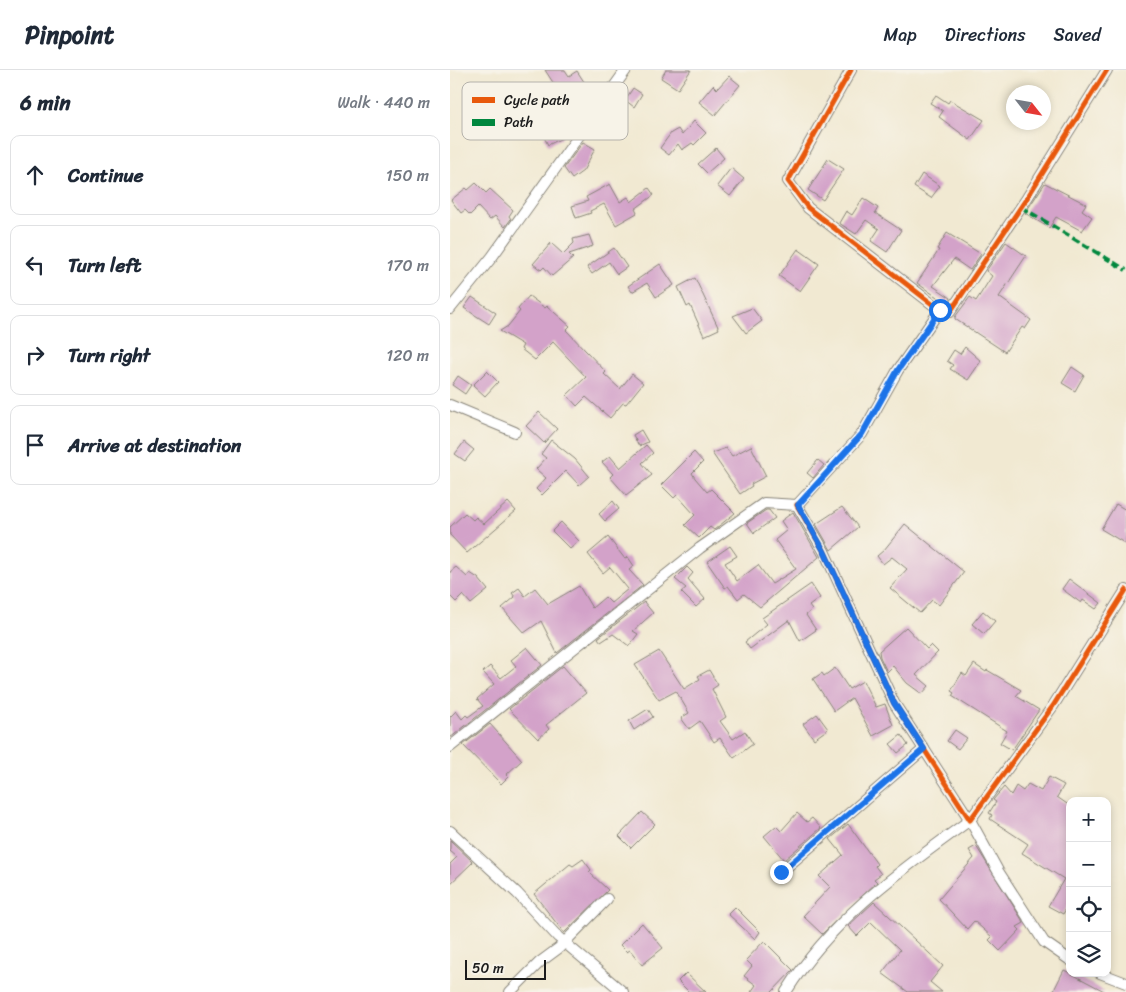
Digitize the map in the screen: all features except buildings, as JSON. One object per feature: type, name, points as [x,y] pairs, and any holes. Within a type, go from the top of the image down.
[{"type":"street","points":[[617,82],[626,70]]},
{"type":"street","points":[[851,70],[788,181],[808,208],[940,310],[950,312],[1027,198],[1107,70]]},
{"type":"street","points":[[450,309],[492,257],[576,140]]},
{"type":"street","points":[[798,505],[862,434],[898,370],[940,310]]},
{"type":"street","points":[[450,405],[515,432]]},
{"type":"street","points":[[450,748],[700,548],[764,503],[798,505]]},
{"type":"street","points":[[798,505],[824,551],[894,703],[970,820],[998,871],[1044,942],[1066,957]]},
{"type":"street","points":[[786,992],[802,966],[824,939],[892,877],[970,820],[1053,706],[1126,590]]},
{"type":"street","points":[[781,872],[924,749]]},
{"type":"street","points":[[450,831],[517,893],[564,943],[622,992]]},
{"type":"street","points":[[510,992],[564,943],[607,900]]},
{"type":"street","points":[[1110,977],[1126,983]]},
{"type":"marked path","points":[[1021,207],[1126,270]]},
{"type":"cycle path","points":[[851,70],[788,181],[808,208],[940,310],[950,312],[1027,198],[1107,70]]},
{"type":"cycle path","points":[[797,505],[824,551],[894,703],[970,820],[1053,706],[1126,590]]},
{"type":"route","points":[[781,872],[924,749],[894,703],[824,551],[798,505],[862,434],[898,370],[940,310]]}]
